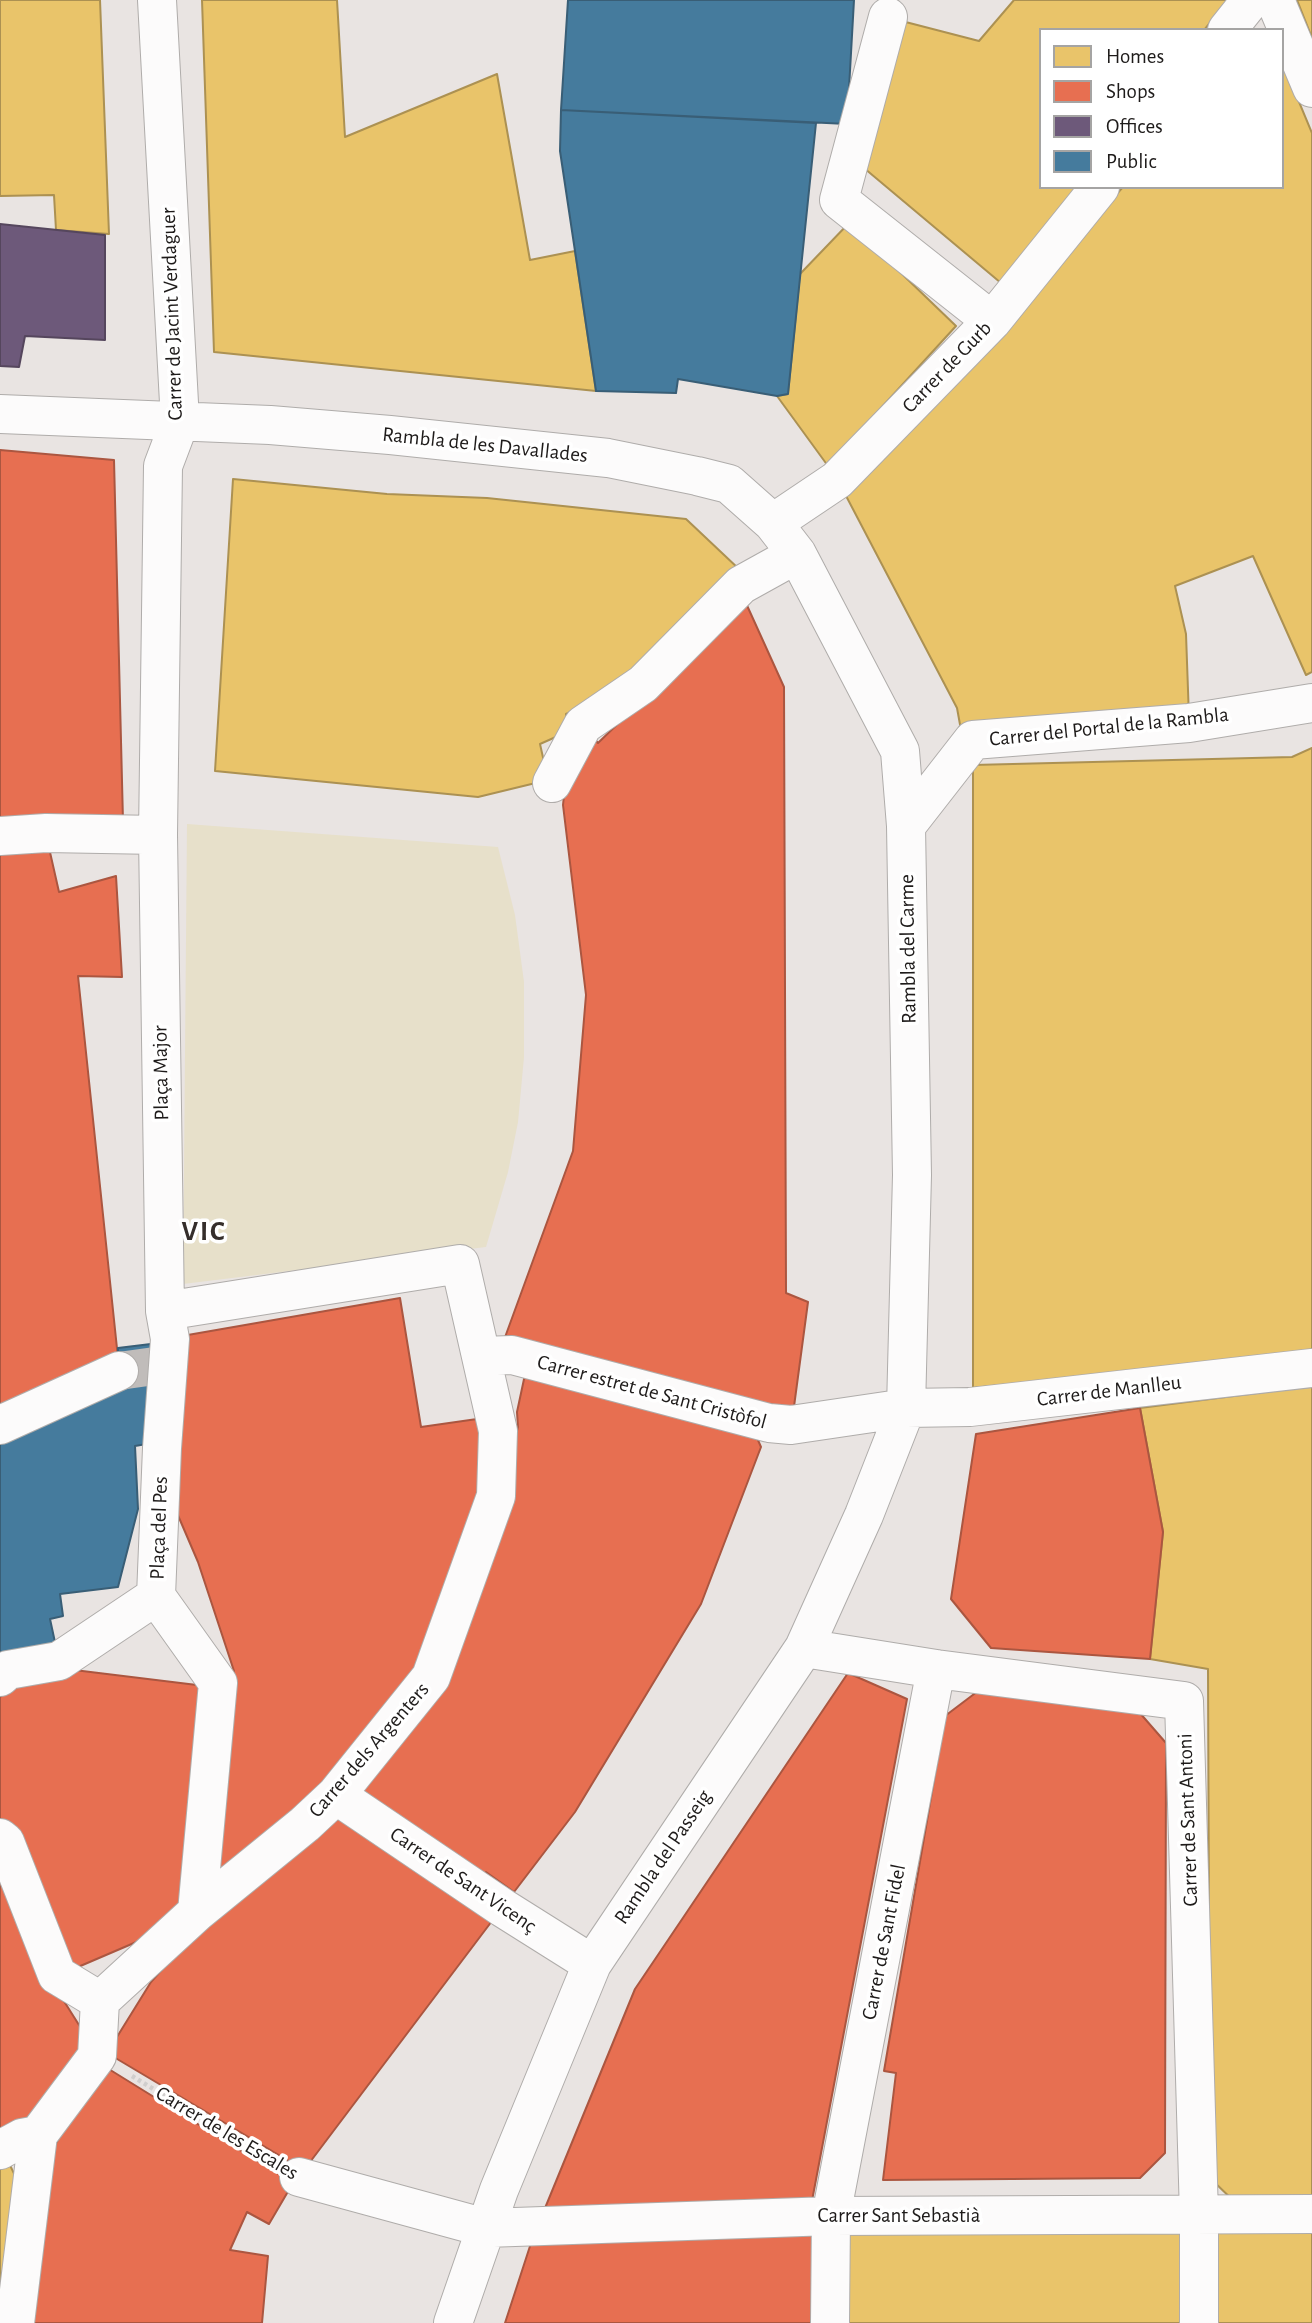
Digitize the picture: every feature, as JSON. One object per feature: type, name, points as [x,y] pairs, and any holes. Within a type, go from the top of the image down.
[{"type":"street","name":"Carrer de Jacint Verdaguer","points":[[157,0],[180,421],[163,466],[158,835]]},
{"type":"street","points":[[1229,28],[1251,0]]},
{"type":"street","points":[[1275,0],[1312,88]]},
{"type":"street","points":[[888,17],[839,200],[992,321]]},
{"type":"street","name":"Carrer de Gurb","points":[[773,523],[837,480],[992,321],[1098,189]]},
{"type":"street","name":"Rambla de les Davallades","points":[[0,414],[180,421],[363,433],[608,458],[729,484],[773,523]]},
{"type":"street","name":"Rambla del Carme","points":[[773,523],[797,554],[900,751],[906,826],[912,1175],[906,1408]]},
{"type":"street","points":[[552,783],[583,725],[643,684],[741,584],[797,554]]},
{"type":"street","name":"Carrer del Portal de la Rambla","points":[[906,826],[973,740],[1189,723],[1312,703]]},
{"type":"street","points":[[0,836],[46,833],[158,835]]},
{"type":"street","name":"Plaça Major","points":[[158,835],[165,1311],[170,1339],[169,1364]]},
{"type":"street","points":[[165,1311],[460,1265],[479,1345]]},
{"type":"street","name":"Carrer estret de Sant Cristòfol","points":[[479,1345],[769,1423],[791,1425],[906,1408]]},
{"type":"street","name":"Carrer dels Argenters","points":[[100,2001],[197,1912],[305,1824],[336,1795],[431,1677],[496,1496],[498,1431],[479,1345]]},
{"type":"street","name":"Plaça del Pes","points":[[0,1676],[8,1670],[59,1661],[156,1596],[162,1448],[169,1364]]},
{"type":"street","name":"Carrer de Manlleu","points":[[906,1408],[970,1407],[1312,1368]]},
{"type":"street","points":[[0,1425],[120,1371]]},
{"type":"street","name":"Rambla del Passeig","points":[[453,2323],[486,2228],[592,1964],[804,1648],[864,1515],[906,1408]]},
{"type":"street","points":[[156,1596],[218,1683],[197,1912]]},
{"type":"street","name":"Carrer de Sant Antoni","points":[[804,1648],[936,1669],[1184,1701],[1199,2215],[1199,2323]]},
{"type":"street","name":"Carrer de Sant Fidel","points":[[830,2323],[831,2216],[936,1669]]},
{"type":"street","name":"Carrer de Sant Vicenç","points":[[336,1795],[503,1908],[592,1964]]},
{"type":"street","points":[[0,1838],[5,1842],[57,1975],[100,2001],[97,2056],[38,2135],[15,2323]]},
{"type":"street","points":[[0,2150],[22,2138],[38,2135]]},
{"type":"street","name":"Carrer de les Escales","points":[[299,2177],[486,2228]]},
{"type":"street","name":"Carrer Sant Sebastià","points":[[486,2228],[831,2216],[1312,2214]]},
{"type":"path","name":"Carrer de les Escales","points":[[97,2056],[299,2177]]},
{"type":"sand","points":[[187,824],[498,847],[515,915],[524,982],[524,1057],[518,1122],[508,1172],[486,1247],[183,1284]]},
{"type":"building: Homes","points":[[0,0],[100,0],[109,234],[56,230],[54,195],[0,196]]},
{"type":"building: Homes","points":[[202,0],[337,0],[345,137],[497,74],[530,260],[575,251],[596,391],[214,352]]},
{"type":"building: Homes","points":[[1014,0],[1228,0],[1206,28],[1039,28],[1039,189],[1076,189],[1001,283],[858,163],[894,19],[979,41]]},
{"type":"building: Homes","points":[[1297,0],[1312,0],[1312,38]]},
{"type":"building: Homes","points":[[1284,66],[1312,133],[1312,672],[1306,675],[1253,556],[1175,586],[1186,634],[1189,718],[961,730],[957,708],[844,492],[999,326],[1121,189],[1284,189]]},
{"type":"building: Homes","points":[[849,223],[956,326],[828,466],[777,396],[788,394],[800,274]]},
{"type":"building: Homes","points":[[233,479],[387,494],[487,498],[686,519],[740,570],[630,685],[566,714],[567,732],[540,744],[548,780],[478,797],[215,771]]},
{"type":"building: Homes","points":[[1312,748],[1312,1353],[973,1388],[973,765],[1292,757]]},
{"type":"building: Homes","points":[[1312,1386],[1312,2207],[1241,2208],[1210,2178],[1208,1669],[1150,1659],[1163,1532],[1140,1408]]},
{"type":"building: Homes","points":[[7,2159],[20,2186],[0,2323],[0,2163]]},
{"type":"building: Homes","points":[[844,2224],[1187,2225],[1187,2323],[842,2323]]},
{"type":"building: Homes","points":[[1214,2225],[1312,2226],[1312,2323],[1212,2323]]},
{"type":"building: Shops","points":[[0,450],[114,460],[123,821],[0,826]]},
{"type":"building: Shops","points":[[745,601],[784,687],[786,1293],[808,1302],[793,1414],[504,1340],[573,1151],[586,995],[563,805],[567,768],[588,732],[598,743]]},
{"type":"building: Shops","points":[[47,839],[59,892],[116,876],[122,977],[78,976],[118,1358],[0,1409],[0,844]]},
{"type":"building: Shops","points":[[400,1298],[421,1427],[484,1418],[489,1484],[420,1673],[323,1785],[224,1878],[209,1870],[234,1671],[198,1562],[168,1492],[182,1336]]},
{"type":"building: Shops","points":[[527,1365],[754,1431],[761,1447],[701,1604],[575,1812],[514,1892],[486,1872],[478,1884],[349,1790],[485,1548],[518,1427],[517,1412]]},
{"type":"building: Shops","points":[[1140,1408],[1163,1532],[1150,1659],[991,1648],[951,1599],[976,1434]]},
{"type":"building: Shops","points":[[66,1669],[205,1686],[186,1901],[141,1940],[50,1979],[91,2044],[23,2128],[0,2140],[0,1698],[5,1681]]},
{"type":"building: Shops","points":[[848,1673],[907,1699],[811,2206],[543,2213],[635,1989]]},
{"type":"building: Shops","points":[[986,1685],[1139,1712],[1166,1743],[1165,2153],[1140,2178],[883,2180],[896,2073],[884,2071],[945,1716]]},
{"type":"building: Shops","points":[[338,1809],[495,1917],[304,2170],[107,2053],[151,1982],[203,1923]]},
{"type":"building: Shops","points":[[99,2063],[293,2183],[269,2224],[247,2212],[230,2250],[268,2256],[262,2323],[22,2323],[46,2162]]},
{"type":"building: Shops","points":[[817,2228],[816,2323],[505,2323],[532,2240]]},
{"type":"building: Offices","points":[[0,224],[105,235],[105,340],[25,336],[19,367],[0,366]]},
{"type":"building: Public","points":[[568,0],[854,0],[847,124],[561,110]]},
{"type":"building: Public","points":[[561,110],[816,123],[788,394],[777,396],[678,379],[676,393],[596,391],[560,151]]},
{"type":"building: Public","points":[[159,1343],[152,1443],[135,1446],[138,1509],[118,1587],[60,1594],[63,1616],[50,1619],[56,1647],[0,1661],[0,1444],[61,1417],[118,1358],[118,1348]]},
{"type":"tunnel","points":[[119,1371],[169,1364]]},
{"type":"district","name":"VIC","points":[[204,1232]]}]
